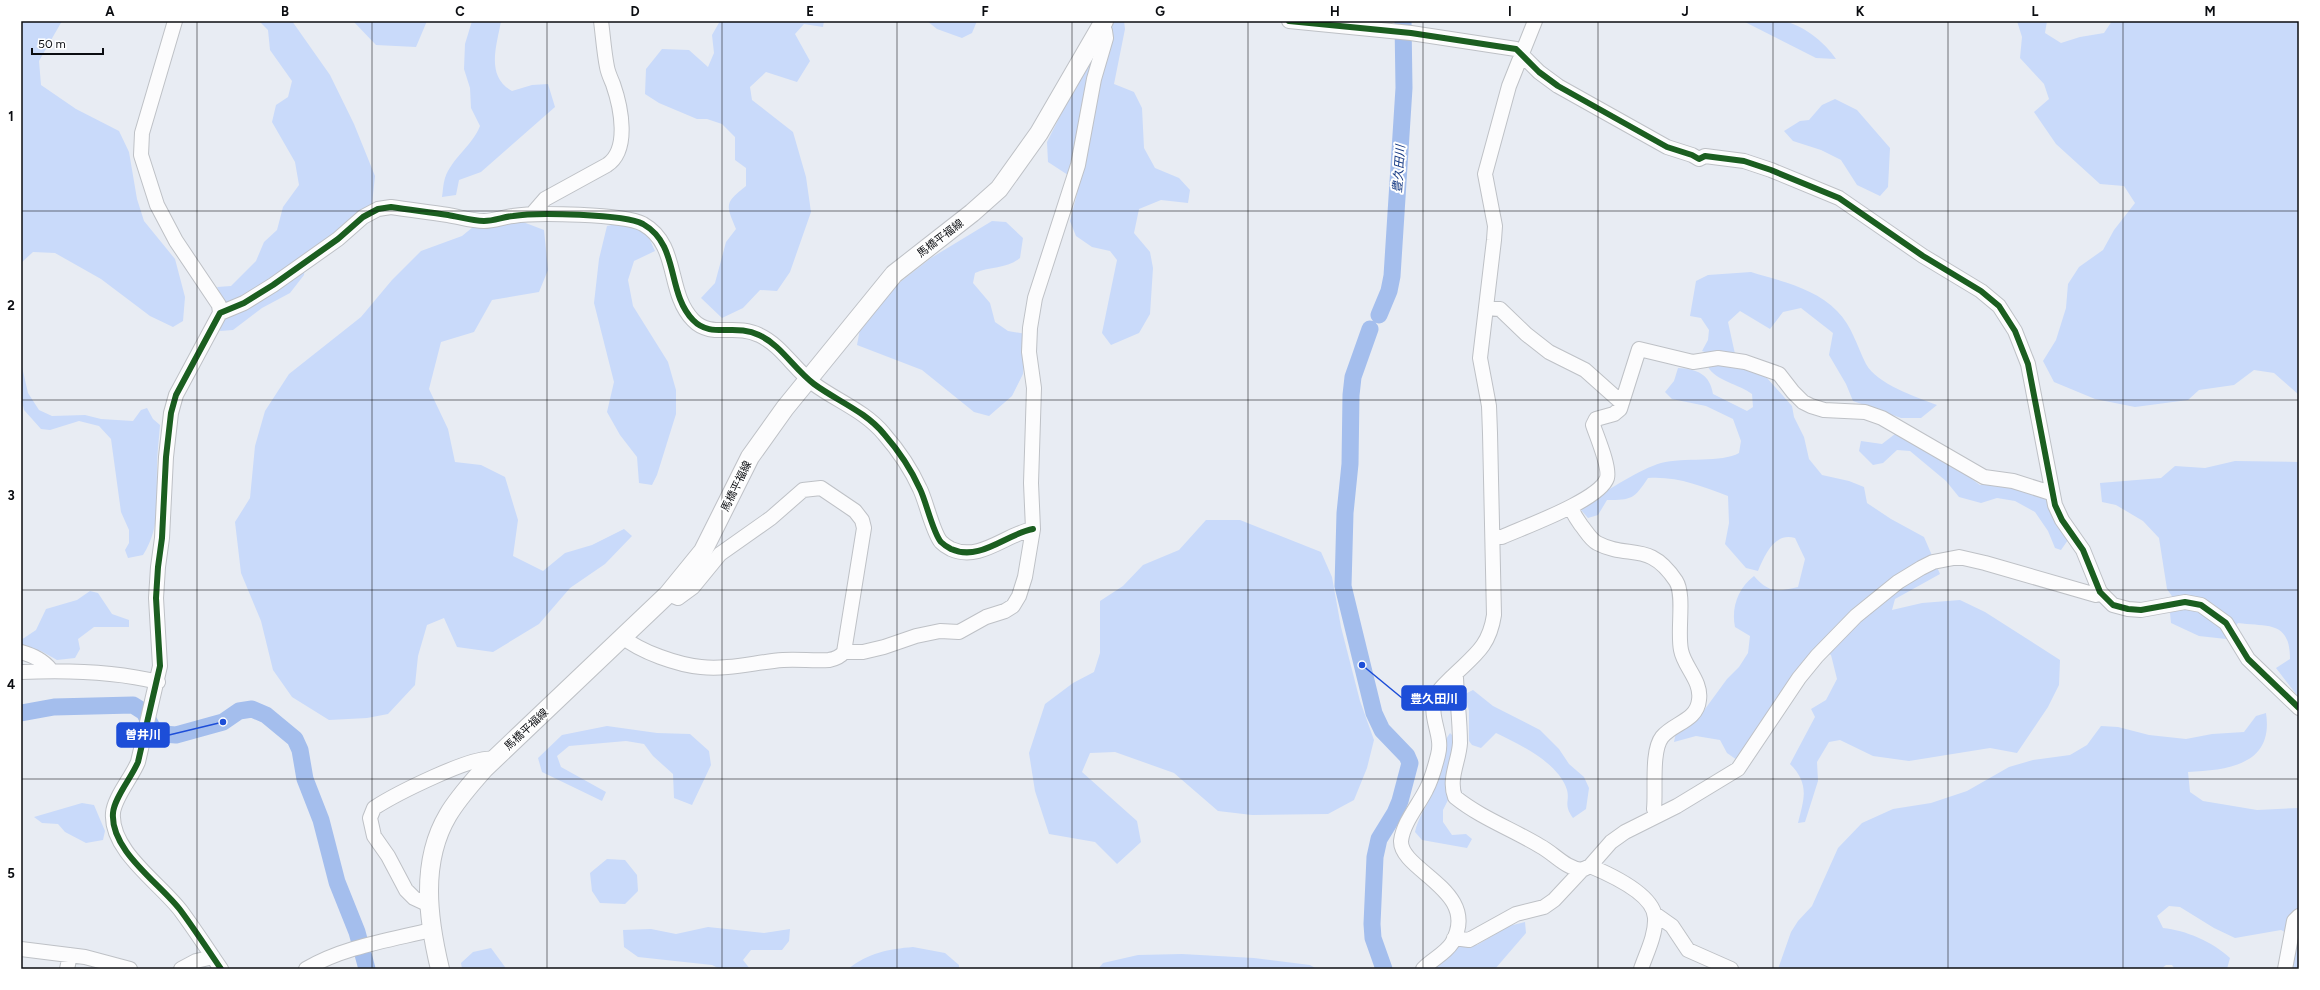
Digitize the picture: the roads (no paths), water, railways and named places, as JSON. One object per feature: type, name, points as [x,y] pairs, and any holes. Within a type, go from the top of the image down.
[{"type":"main road","name":"馬橋平福線","points":[[440,969],[431,930],[429,905],[431,865],[443,826],[461,795],[494,759],[668,594],[704,551],[753,452],[808,379],[894,274],[972,213],[999,189],[1039,133],[1103,23]]},
{"type":"street","points":[[175,21],[144,127],[141,155],[157,205],[176,241],[219,305],[220,313]]},
{"type":"street","points":[[532,214],[545,199],[607,166],[615,160],[618,153],[621,130],[620,112],[607,68],[601,21]]},
{"type":"street","points":[[1290,21],[1405,33],[1507,47],[1522,54],[1539,72],[1553,83],[1667,147],[1692,155],[1699,159],[1705,156],[1744,160],[1839,198],[1923,256],[1981,291],[1999,306],[2021,345],[2028,364],[2044,443],[2051,493],[2062,520],[2082,550],[2100,592],[2114,605],[2128,609],[2141,610],[2186,602],[2201,605],[2216,614],[2226,623],[2248,659],[2299,708]]},
{"type":"street","points":[[1422,969],[1451,944],[1454,938],[1457,916],[1454,903],[1445,891],[1412,862],[1403,851],[1401,843],[1405,827],[1427,789],[1439,754],[1439,733],[1433,714],[1435,700],[1443,686],[1474,658],[1486,643],[1492,630],[1494,615],[1493,537],[1489,406],[1480,358],[1494,253],[1495,226],[1485,185],[1485,174],[1510,86],[1535,21]]},
{"type":"street","points":[[844,652],[863,652],[916,636],[940,631],[959,632],[981,619],[1005,611],[1013,606],[1026,577],[1033,529],[1031,483],[1034,388],[1029,352],[1030,328],[1035,298],[1078,165],[1094,80],[1106,38],[1103,23]]},
{"type":"street","points":[[221,969],[181,910],[135,862],[122,844],[114,826],[113,813],[116,802],[133,775],[158,682],[160,666],[156,598],[162,538],[166,457],[171,413],[176,395],[186,373],[220,313],[244,302],[273,285],[338,238],[363,217],[378,209],[391,207],[484,221],[532,214],[620,217],[644,224],[657,234],[665,247],[672,263],[676,292],[692,319],[702,327],[712,330],[735,328],[757,333],[768,339],[808,379],[862,414],[882,431],[899,452],[920,488],[941,542],[952,550],[968,552],[988,549],[1022,531],[1033,529]]},
{"type":"street","points":[[1486,308],[1500,309],[1549,352],[1585,370],[1622,403]]},
{"type":"street","points":[[1493,537],[1502,537],[1571,507],[1597,490],[1607,476],[1606,464],[1593,425],[1596,419],[1601,416],[1614,414],[1620,409],[1639,349],[1693,362],[1718,358],[1744,362],[1779,374],[1803,402],[1811,406],[1824,410],[1865,412],[1882,418],[1984,477],[2013,481],[2051,493]]},
{"type":"street","points":[[623,637],[632,645],[683,664],[702,668],[718,668],[784,660],[830,660],[840,657],[844,652],[864,528],[862,520],[855,511],[821,488],[803,490],[771,518],[720,554],[693,587],[678,598],[668,594]]},
{"type":"street","points":[[1571,507],[1572,512],[1588,536],[1596,542],[1607,547],[1644,553],[1657,560],[1676,582],[1680,595],[1679,642],[1682,654],[1699,687],[1699,701],[1694,714],[1662,737],[1656,748],[1654,809],[1657,815]]},
{"type":"street","points":[[1454,938],[1469,940],[1516,914],[1544,907],[1554,900],[1611,842],[1657,815],[1677,806],[1738,769],[1799,678],[1817,656],[1856,616],[1898,582],[1921,568],[1933,562],[1959,557],[2096,595],[2100,592]]},
{"type":"street","points":[[21,652],[32,655],[44,662],[51,670]]},
{"type":"street","points":[[21,672],[51,670],[136,677],[158,682]]},
{"type":"street","points":[[1454,675],[1456,678],[1460,741],[1452,784],[1455,797],[1480,814],[1542,847],[1566,865],[1586,868],[1625,882],[1642,897],[1655,914],[1672,926],[1688,950],[1731,969]]},
{"type":"street","points":[[429,905],[414,898],[406,890],[374,836],[370,818],[374,808],[462,765],[486,757],[494,759]]},
{"type":"street","points":[[1641,969],[1654,928],[1655,914]]},
{"type":"street","points":[[2285,969],[2294,921],[2299,916]]},
{"type":"street","points":[[306,969],[317,962],[361,948],[431,930]]},
{"type":"street","points":[[21,949],[70,955],[115,964],[130,969]]},
{"type":"street","points":[[67,969],[70,955]]},
{"type":"street","points":[[181,969],[196,962],[213,957]]},
{"type":"waterway","name":"豊久田川","points":[[1379,315],[1389,291],[1392,276],[1404,88],[1403,21]]},
{"type":"waterway","name":"豊久田川","points":[[1370,329],[1353,377],[1351,395],[1350,464],[1345,513],[1343,586],[1374,713],[1382,730],[1407,756],[1410,763],[1400,801],[1395,813],[1379,839],[1375,857],[1372,924],[1373,938],[1384,969]]},
{"type":"waterway","points":[[21,713],[54,707],[133,705],[144,712],[153,729],[163,734],[176,735],[223,722],[239,711],[252,709],[266,715],[295,739],[300,750],[305,779],[321,820],[337,882],[357,932],[367,969]]},
{"type":"place","name":"豊久田川","points":[[1362,665]]},
{"type":"place","name":"曽井川","points":[[223,722]]}]
